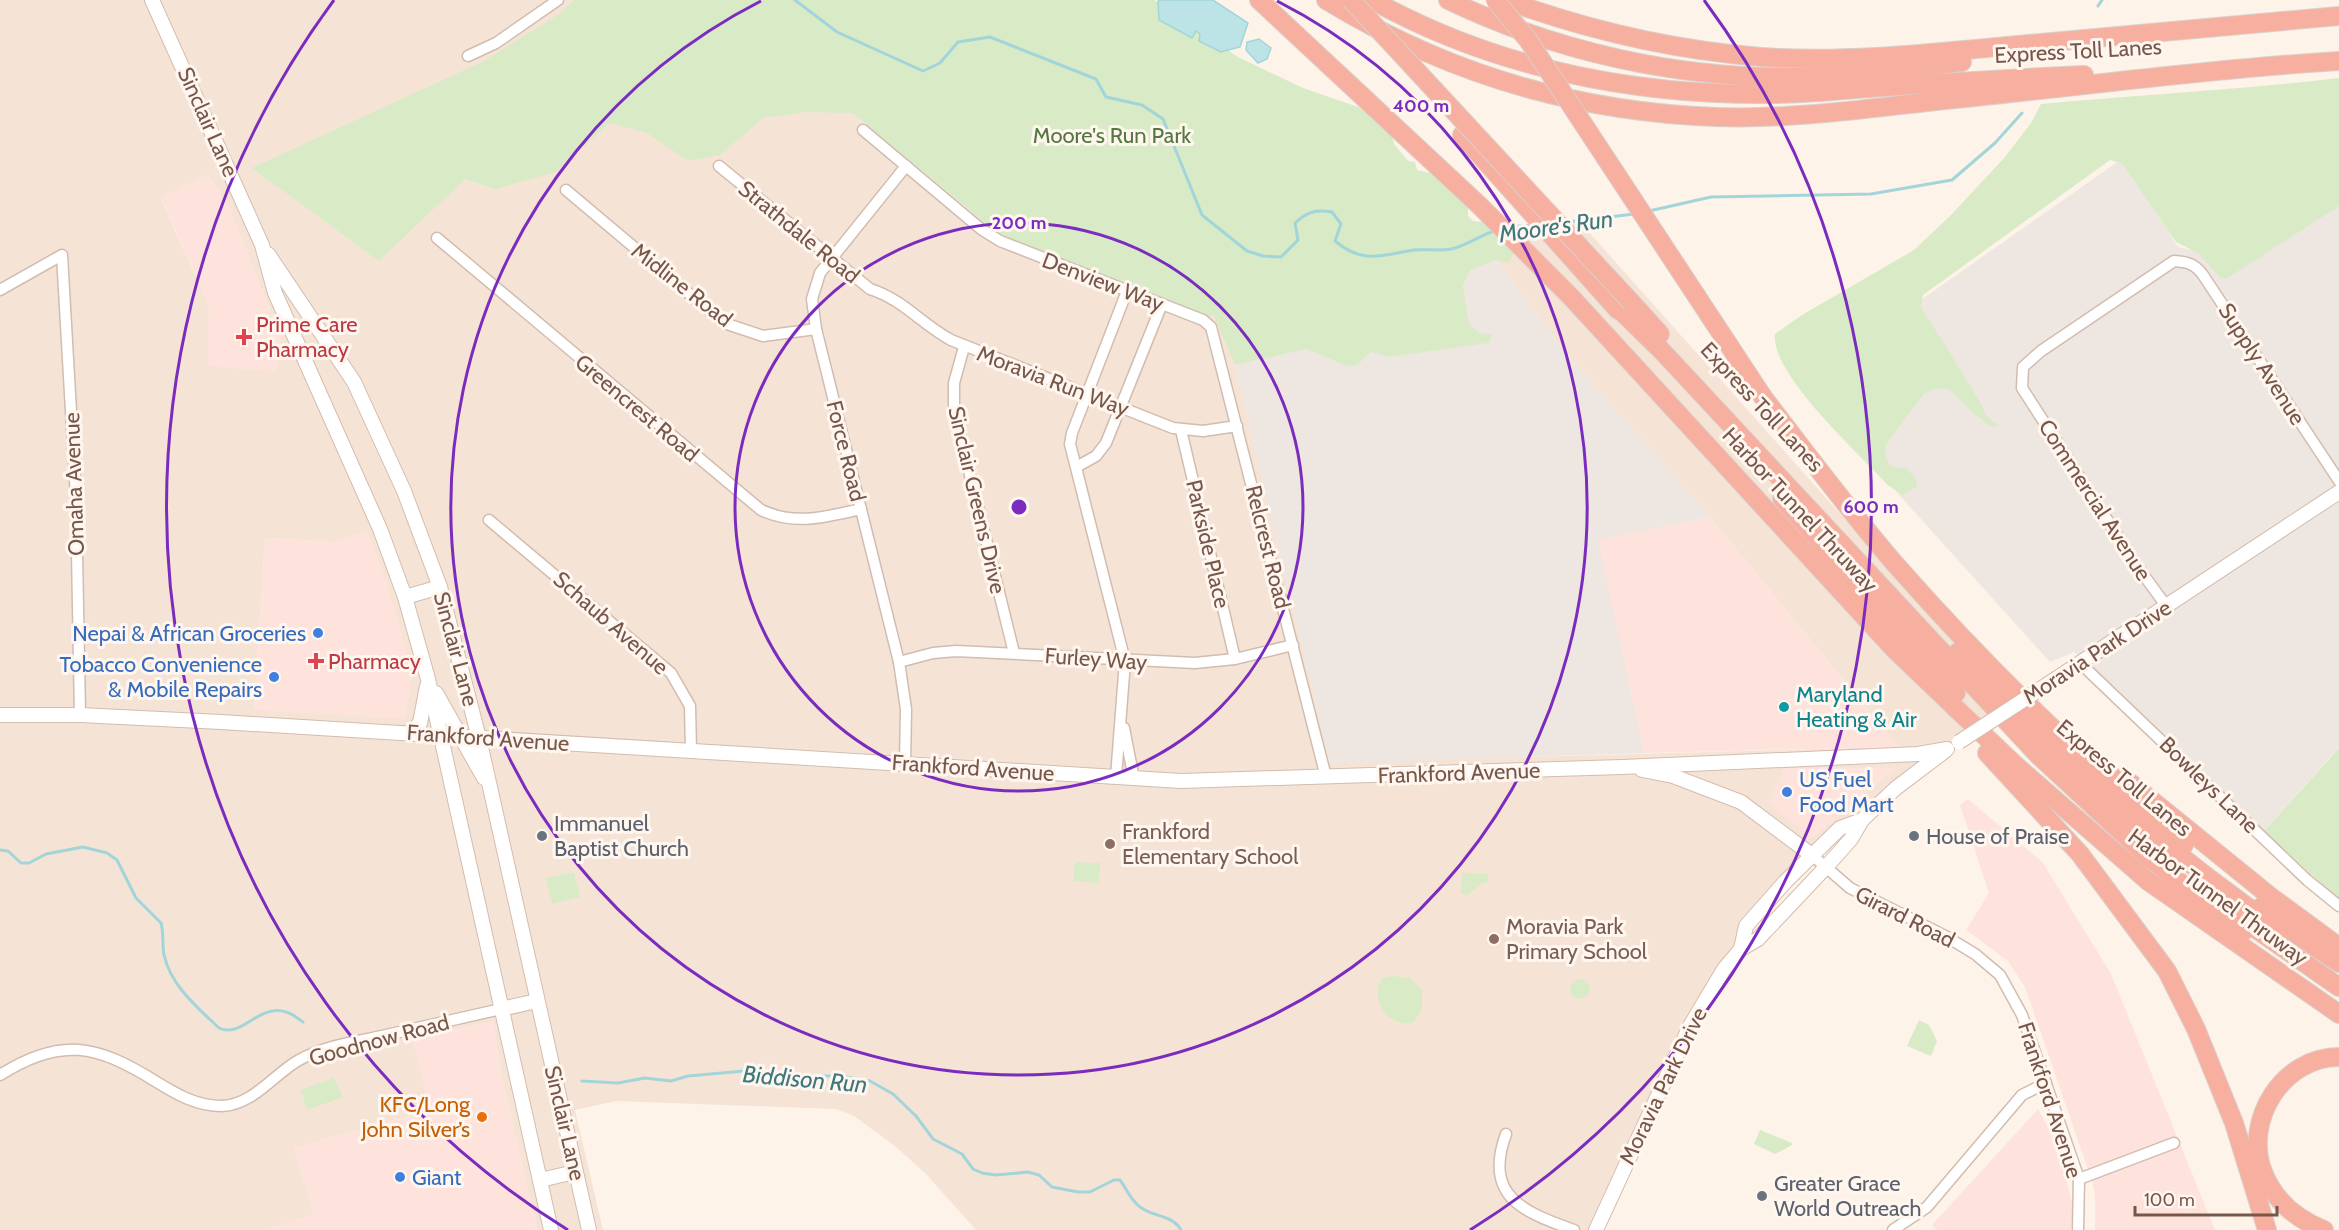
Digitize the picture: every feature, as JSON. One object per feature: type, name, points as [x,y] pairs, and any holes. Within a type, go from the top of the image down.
[{"type":"highway","name":"Harbor Tunnel Thruway","points":[[1259,0],[1479,206],[1571,297],[1894,649],[2013,763],[2148,881],[2339,1014]]},
{"type":"highway","points":[[1326,0],[1378,31],[1435,58],[1489,78],[1597,105],[1707,116],[1837,111],[2337,61]]},
{"type":"highway","name":"Express Toll Lanes","points":[[1337,0],[1612,303],[1656,358],[1955,692],[2082,823]]},
{"type":"highway","name":"Express Toll Lanes","points":[[1351,0],[2070,769],[2257,914],[2268,915]]},
{"type":"highway","name":"Express Toll Lanes","points":[[1372,0],[1439,34],[1543,69],[1655,88],[1717,93],[1776,94],[2337,61]]},
{"type":"highway","name":"Express Toll Lanes","points":[[1449,0],[1547,39],[1605,55],[1673,69],[1743,76],[1813,77],[1873,73],[1976,60],[2054,42]]},
{"type":"highway","name":"Harbor Tunnel Thruway","points":[[1494,0],[1528,40],[1763,397],[1896,565],[1968,642],[2091,764],[2170,833],[2260,905],[2268,915],[2339,963]]},
{"type":"highway","points":[[1505,0],[1619,35],[1694,49],[1762,57],[1865,57],[2339,16]]},
{"type":"highway","points":[[1612,303],[1662,351],[2018,734],[2083,800],[2224,919],[2339,999]]},
{"type":"highway","points":[[1968,642],[1993,660],[2133,785],[2271,897],[2339,946]]},
{"type":"highway","points":[[1894,649],[2080,854],[2167,971],[2196,1029],[2234,1123],[2267,1230]]},
{"type":"highway","points":[[2070,769],[2106,807],[2199,886],[2268,939],[2339,987]]},
{"type":"highway","points":[[2324,1230],[2291,1213],[2275,1194],[2262,1170],[2258,1138],[2267,1104],[2273,1093],[2289,1076],[2309,1063],[2339,1057]]},
{"type":"highway","points":[[2256,1192],[2256,1230]]},
{"type":"street","name":"Sinclair Lane","points":[[152,0],[262,245],[275,293],[380,529],[405,597],[441,735],[551,1230]]},
{"type":"street","points":[[468,56],[496,43],[558,0]]},
{"type":"street","name":"Denview Way","points":[[863,130],[1000,241],[1203,320]]},
{"type":"street","name":"Strathdale Road","points":[[719,166],[831,259],[870,289],[882,293]]},
{"type":"street","name":"Force Road","points":[[905,764],[906,709],[899,662],[816,329],[812,299],[820,273],[906,166]]},
{"type":"street","name":"Midline Road","points":[[566,190],[724,323],[763,336],[788,335],[816,329]]},
{"type":"street","name":"Greencrest Road","points":[[437,238],[761,510],[780,517],[809,520],[861,509]]},
{"type":"street","name":"Sinclair Lane","points":[[262,245],[354,382],[404,491],[440,587],[479,738],[589,1230]]},
{"type":"street","name":"Omaha Avenue","points":[[0,290],[63,255],[75,486],[80,715]]},
{"type":"street","name":"Supply Avenue","points":[[2025,393],[2020,378],[2023,367],[2029,360],[2174,261],[2187,261],[2204,275],[2339,481]]},
{"type":"street","points":[[1116,777],[1125,661],[1071,444],[1087,395],[1127,291]]},
{"type":"street","name":"Moravia Run Way","points":[[882,293],[894,297],[931,328],[964,347],[1087,395],[1181,430],[1213,430],[1238,426]]},
{"type":"street","points":[[1078,466],[1096,456],[1107,443],[1162,304]]},
{"type":"street","name":"Relcrest Road","points":[[1203,320],[1214,333],[1326,777]]},
{"type":"street","name":"Sinclair Greens Drive","points":[[964,347],[954,384],[954,410],[1014,653]]},
{"type":"street","name":"Commercial Avenue","points":[[2025,393],[2167,607]]},
{"type":"street","name":"Parkside Place","points":[[1181,430],[1235,659]]},
{"type":"street","name":"Moravia Park Drive","points":[[1596,1230],[1690,1026],[1724,969],[1741,949],[1758,939],[1826,867],[1851,838],[1862,820],[1896,788],[1947,749],[2167,607],[2339,492]]},
{"type":"street","name":"Schaub Avenue","points":[[489,520],[671,673],[690,706],[691,751]]},
{"type":"street","points":[[405,597],[440,587]]},
{"type":"street","name":"Furley Way","points":[[899,662],[949,651],[1180,664],[1235,659],[1293,645]]},
{"type":"street","name":"Bowleys Lane","points":[[2080,663],[2307,880],[2339,906]]},
{"type":"street","points":[[410,733],[420,723],[428,679]]},
{"type":"street","points":[[428,679],[491,791]]},
{"type":"street","name":"Frankford Avenue","points":[[0,715],[80,715],[460,736],[1134,779],[1210,781],[1622,767],[1918,754],[1947,749]]},
{"type":"street","points":[[1121,716],[1134,779]]},
{"type":"street","points":[[1682,763],[1712,789]]},
{"type":"street","points":[[1622,767],[1673,776],[1712,789],[1755,811],[1813,856]]},
{"type":"street","name":"Moravia Park Drive","points":[[1741,949],[1746,926],[1840,828],[1862,820]]},
{"type":"street","name":"Girard Road","points":[[1813,856],[1850,888],[1947,937],[1975,954],[2000,975]]},
{"type":"street","name":"Frankford Avenue","points":[[2000,975],[2022,1015],[2079,1179],[2078,1230]]},
{"type":"street","points":[[501,1009],[537,1001]]},
{"type":"street","name":"Goodnow Road","points":[[0,1075],[16,1064],[39,1055],[66,1049],[89,1049],[124,1062],[186,1099],[225,1106],[252,1096],[281,1072],[315,1052],[501,1009]]},
{"type":"street","points":[[1893,1230],[1927,1207],[2022,1095],[2046,1083]]},
{"type":"street","points":[[1506,1134],[1498,1164],[1508,1196],[1534,1216],[1574,1230]]},
{"type":"street","points":[[2079,1179],[2174,1143]]},
{"type":"street","points":[[540,1180],[575,1172]]},
{"type":"shaded area","points":[[0,0],[722,0],[868,127],[994,230],[1206,317],[1508,227],[1578,220],[1852,527],[2009,693],[1959,742],[1840,828],[1785,882],[1724,969],[1596,1230],[976,1230],[926,1174],[896,1147],[854,1116],[836,1109],[616,1101],[575,1110],[603,1230],[537,1230],[501,1074],[493,1021],[430,1110],[294,1148],[314,1214],[268,1230],[0,1230]],"holes":[[[208,175],[230,210],[281,337],[208,366],[209,306],[161,199]],[[1496,260],[1567,355],[1710,517],[1898,747],[1330,762],[1235,365],[1307,349],[1346,366],[1357,365],[1371,352],[1390,357],[1463,285]],[[367,531],[254,710],[265,538],[335,542]]]},
{"type":"shaded area","points":[[2123,158],[2178,247],[2198,251],[2339,204],[2339,747],[2264,831],[2074,652],[2050,662],[1800,385]]},
{"type":"shaded area","points":[[208,175],[230,210],[281,337],[277,372],[208,366],[209,306],[161,198]]},
{"type":"shaded area","points":[[1496,260],[1567,355],[1710,517],[1598,540],[1644,753],[1330,763],[1235,365],[1307,349],[1346,366],[1371,352],[1390,357],[1488,343],[1469,325],[1463,285],[1470,270]]},
{"type":"shaded area","points":[[1710,517],[1898,747],[1644,753],[1597,540]]},
{"type":"shaded area","points":[[367,530],[385,577],[413,672],[405,719],[254,710],[265,538],[335,542]]},
{"type":"shaded area","points":[[1785,768],[1896,768],[1812,838],[1768,803]]},
{"type":"shaded area","points":[[1968,799],[2043,863],[2111,974],[2215,1230],[2095,1230],[2095,1195],[2092,1181],[2025,987],[2008,961],[1966,930],[1989,893],[1960,805]]},
{"type":"shaded area","points":[[493,1021],[501,1074],[537,1230],[268,1230],[314,1214],[294,1148],[430,1110],[412,1039]]},
{"type":"shaded area","points":[[2038,1109],[2057,1144],[2073,1206],[2071,1230],[1937,1230],[1932,1225]]},
{"type":"green space","name":"Moore's Run Park","points":[[574,0],[1154,0],[1238,57],[1303,88],[1387,117],[1394,144],[1408,161],[1415,162],[1417,170],[1430,173],[1468,207],[1468,216],[1473,221],[1483,222],[1514,253],[1508,263],[1495,260],[1470,270],[1463,285],[1469,324],[1481,334],[1492,333],[1489,343],[1390,357],[1371,352],[1357,365],[1346,366],[1307,349],[1235,365],[1214,316],[1206,317],[1011,239],[994,230],[852,113],[807,112],[763,118],[720,155],[688,161],[647,133],[609,123],[556,172],[496,189],[465,179],[379,261],[252,168],[482,62],[559,14]]},
{"type":"green space","points":[[2339,78],[2339,206],[2226,279],[2221,278],[2198,253],[2176,242],[2122,163],[2110,160],[1923,295],[1921,307],[1982,405],[1986,416],[1998,425],[1994,428],[1974,414],[1950,390],[1938,388],[1924,394],[1886,444],[1886,454],[1890,465],[1896,468],[1907,468],[1917,481],[1916,487],[1903,495],[1889,486],[1839,435],[1801,391],[1777,351],[1775,334],[1802,315],[1914,250],[1951,215],[2005,157],[2031,123],[2041,104]]},
{"type":"green space","points":[[2339,748],[2339,900],[2264,831]]},
{"type":"green space","points":[[1075,862],[1100,863],[1099,883],[1073,881]]},
{"type":"green space","points":[[574,872],[580,897],[552,904],[546,878]]},
{"type":"green space","points":[[1462,873],[1488,874],[1487,883],[1482,883],[1468,895],[1461,894]]},
{"type":"green space","points":[[1392,976],[1410,978],[1422,990],[1422,1010],[1412,1023],[1395,1021],[1388,1016],[1379,1003],[1378,994],[1382,978]]},
{"type":"green space","points":[[1580,979],[1587,982],[1590,989],[1587,996],[1580,999],[1573,996],[1570,989],[1573,982]]},
{"type":"green space","points":[[1919,1020],[1929,1025],[1937,1041],[1931,1056],[1907,1046]]},
{"type":"green space","points":[[334,1078],[342,1095],[341,1098],[307,1110],[301,1090]]},
{"type":"green space","points":[[1760,1130],[1792,1143],[1792,1145],[1775,1154],[1754,1144]]},
{"type":"water","points":[[1160,0],[1213,0],[1248,23],[1240,47],[1221,52],[1199,41],[1200,34],[1196,31],[1192,38],[1159,20],[1158,1]]},
{"type":"water","points":[[1259,39],[1271,48],[1267,59],[1258,63],[1246,50],[1247,42]]},
{"type":"waterway","name":"Moore's Run","points":[[795,0],[837,32],[923,71],[940,63],[958,42],[990,37],[1096,79],[1106,97],[1142,105],[1163,119],[1202,215],[1247,251],[1263,256],[1281,257],[1298,240],[1295,223],[1316,211],[1332,212],[1341,224],[1335,241],[1364,256],[1382,256],[1414,250],[1451,249],[1494,231]]},
{"type":"waterway","name":"Moore's Run","points":[[2098,6],[2102,0]]},
{"type":"waterway","name":"Moore's Run","points":[[1649,211],[1711,197],[1871,194],[1952,180],[1995,143],[2022,113]]},
{"type":"waterway","name":"Moore's Run","points":[[1566,222],[1634,214]]},
{"type":"waterway","name":"Moore's Run","points":[[1509,227],[1533,225]]},
{"type":"waterway","name":"Biddison Run","points":[[0,850],[8,851],[21,863],[29,863],[46,854],[83,847],[107,853],[117,860],[136,898],[161,923],[164,955],[172,977],[186,995],[219,1028],[235,1029],[267,1012],[276,1011],[293,1015],[303,1022]]},
{"type":"waterway","name":"Biddison Run","points":[[582,1081],[618,1083],[645,1078],[671,1081],[688,1076],[744,1071],[779,1076],[841,1076],[870,1081],[893,1094],[916,1116],[933,1139],[962,1154],[973,1169],[996,1175],[1028,1172],[1039,1175],[1052,1187],[1078,1192],[1090,1192],[1114,1180],[1120,1180],[1137,1204],[1145,1210],[1173,1221],[1181,1230]]},
{"type":"place","name":"Prime Care Pharmacy","points":[[244,337]]},
{"type":"place","name":"Nepai & African Groceries","points":[[318,633]]},
{"type":"place","name":"Pharmacy","points":[[316,661]]},
{"type":"place","name":"Tobacco Convenience & Mobile Repairs","points":[[274,677]]},
{"type":"place","name":"Maryland Heating & Air","points":[[1784,707]]},
{"type":"place","name":"US Fuel Food Mart","points":[[1787,792]]},
{"type":"place","name":"Immanuel Baptist Church","points":[[542,836]]},
{"type":"place","name":"House of Praise","points":[[1914,836]]},
{"type":"place","name":"Frankford Elementary School","points":[[1110,844]]},
{"type":"place","name":"Moravia Park Primary School","points":[[1494,939]]},
{"type":"place","name":"KFC/Long John Silver’s","points":[[482,1117]]},
{"type":"place","name":"Giant","points":[[400,1177]]},
{"type":"place","name":"Greater Grace World Outreach","points":[[1762,1196]]}]
